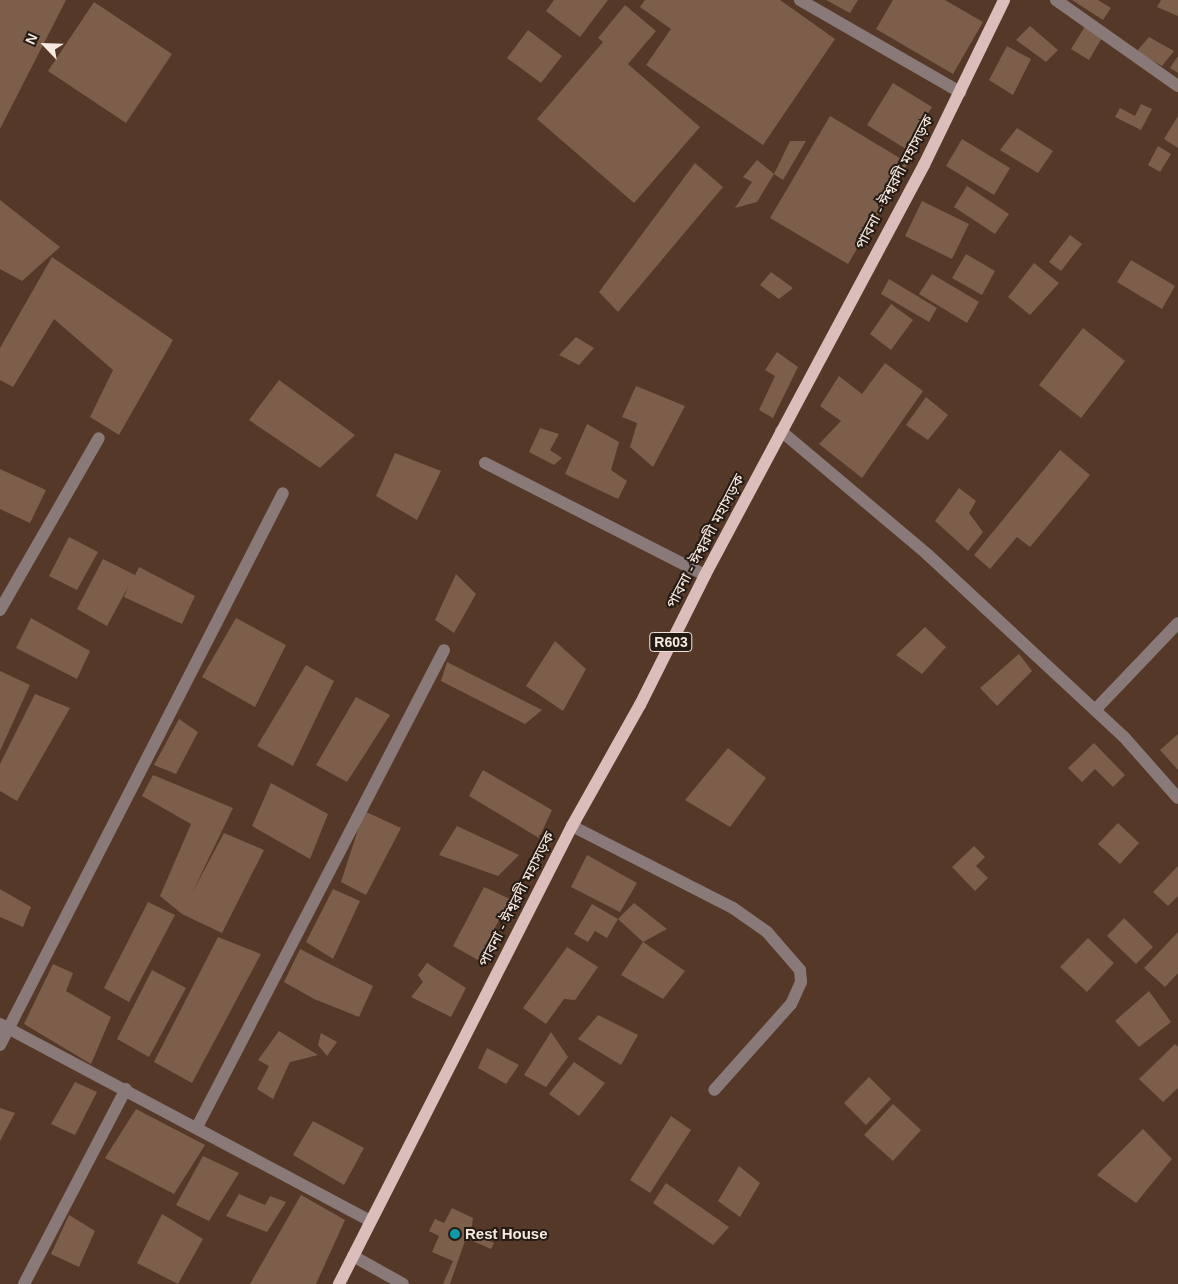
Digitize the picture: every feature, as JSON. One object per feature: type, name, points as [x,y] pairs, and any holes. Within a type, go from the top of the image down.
[{"type":"main road","name":"পাবনা - ঈশ্বরদী মহাসড়ক","points":[[339,1284],[572,826],[640,705],[705,575],[960,92],[1004,0]]},
{"type":"street","points":[[800,0],[960,92]]},
{"type":"street","points":[[1056,0],[1178,86]]},
{"type":"street","points":[[782,431],[927,554],[1094,710],[1178,798]]},
{"type":"street","points":[[2,602],[99,438]]},
{"type":"street","points":[[485,463],[705,575]]},
{"type":"street","points":[[0,1046],[4,1026],[283,493]]},
{"type":"street","points":[[1094,710],[1178,623]]},
{"type":"street","points":[[197,1127],[444,650]]},
{"type":"street","points":[[572,826],[732,908],[767,932],[800,970],[801,982],[792,1004],[714,1090]]},
{"type":"street","points":[[4,1026],[126,1089],[370,1221]]},
{"type":"street","points":[[24,1284],[126,1089]]},
{"type":"street","points":[[354,1256],[402,1284]]},
{"type":"shaded area","points":[[0,0],[1178,0],[1178,1284],[0,1284]]},
{"type":"building","points":[[0,0],[66,0],[0,129]]},
{"type":"building","points":[[554,0],[608,0],[580,37],[546,11]]},
{"type":"building","points":[[645,0],[780,0],[835,39],[763,145],[646,65],[671,29],[640,7]]},
{"type":"building","points":[[826,0],[858,0],[850,13]]},
{"type":"building","points":[[893,0],[945,0],[983,22],[953,74],[876,29]]},
{"type":"building","points":[[1072,0],[1098,0],[1111,8],[1103,20]]},
{"type":"building","points":[[1161,0],[1178,0],[1178,16],[1157,7]]},
{"type":"building","points":[[94,2],[172,54],[126,123],[48,71]]},
{"type":"building","points":[[625,5],[656,31],[628,64],[700,127],[634,203],[537,119],[603,42],[598,38]]},
{"type":"building","points":[[1086,25],[1103,36],[1089,60],[1071,49]]},
{"type":"building","points":[[1030,26],[1058,50],[1046,62],[1016,40]]},
{"type":"building","points":[[528,30],[562,56],[541,83],[507,58]]},
{"type":"building","points":[[1149,37],[1174,51],[1162,66],[1136,52]]},
{"type":"building","points":[[1007,46],[1031,59],[1013,95],[989,80]]},
{"type":"building","points":[[1178,56],[1178,73],[1170,68]]},
{"type":"building","points":[[893,83],[932,107],[906,149],[867,125]]},
{"type":"building","points":[[1141,104],[1152,109],[1141,130],[1115,117],[1120,108],[1135,116]]},
{"type":"building","points":[[830,116],[908,163],[848,264],[770,218]]},
{"type":"building","points":[[1178,116],[1178,148],[1164,139]]},
{"type":"building","points":[[1017,128],[1053,151],[1038,173],[1000,150]]},
{"type":"building","points":[[962,139],[1010,168],[994,195],[946,166]]},
{"type":"building","points":[[790,141],[806,141],[783,180],[774,174]]},
{"type":"building","points":[[1158,146],[1171,154],[1160,172],[1148,165]]},
{"type":"building","points":[[757,160],[774,174],[757,202],[735,208],[752,182],[743,177]]},
{"type":"building","points":[[695,163],[723,187],[618,312],[599,292]]},
{"type":"building","points":[[967,186],[1009,214],[995,234],[954,207]]},
{"type":"building","points":[[0,200],[60,247],[22,281],[0,269]]},
{"type":"building","points":[[922,201],[969,224],[952,259],[905,236]]},
{"type":"building","points":[[1070,235],[1082,244],[1061,271],[1049,262]]},
{"type":"building","points":[[966,254],[995,271],[982,295],[952,278]]},
{"type":"building","points":[[52,257],[173,340],[119,435],[90,417],[113,370],[54,319],[13,387],[0,380],[0,348]]},
{"type":"building","points":[[1131,260],[1175,286],[1162,309],[1117,282]]},
{"type":"building","points":[[1034,263],[1059,283],[1030,315],[1008,297]]},
{"type":"building","points":[[771,272],[793,288],[779,299],[760,285]]},
{"type":"building","points":[[932,274],[979,302],[967,323],[919,294]]},
{"type":"building","points":[[889,279],[937,308],[929,322],[881,294]]},
{"type":"building","points":[[891,304],[913,320],[891,350],[870,334]]},
{"type":"building","points":[[1083,328],[1125,361],[1081,418],[1039,385]]},
{"type":"building","points":[[576,337],[594,348],[579,365],[559,355]]},
{"type":"building","points":[[777,352],[798,367],[773,418],[759,410],[775,376],[765,370]]},
{"type":"building","points":[[885,363],[923,391],[862,478],[819,444],[841,421],[820,406],[839,376],[862,394]]},
{"type":"building","points":[[279,380],[355,435],[320,468],[249,420]]},
{"type":"building","points":[[636,386],[685,406],[653,467],[630,447],[637,423],[622,417]]},
{"type":"building","points":[[926,397],[948,415],[928,440],[906,425]]},
{"type":"building","points":[[587,424],[619,442],[611,470],[627,481],[618,499],[565,474]]},
{"type":"building","points":[[540,428],[559,434],[550,450],[562,458],[554,465],[529,452]]},
{"type":"building","points":[[1060,450],[1090,475],[1030,547],[1017,537],[990,569],[974,555]]},
{"type":"building","points":[[395,453],[441,471],[417,520],[376,496]]},
{"type":"building","points":[[0,469],[46,490],[30,523],[0,509]]},
{"type":"building","points":[[959,488],[976,501],[969,513],[983,532],[968,551],[935,521]]},
{"type":"building","points":[[69,537],[98,552],[77,590],[49,576]]},
{"type":"building","points":[[103,559],[135,575],[139,567],[195,596],[182,624],[124,597],[128,587],[107,626],[77,609]]},
{"type":"building","points":[[456,574],[476,594],[454,633],[435,620]]},
{"type":"building","points":[[31,618],[90,651],[77,679],[16,648]]},
{"type":"building","points":[[236,618],[286,645],[255,707],[202,677]]},
{"type":"building","points":[[925,627],[946,647],[922,674],[896,655]]},
{"type":"building","points":[[555,641],[586,669],[563,711],[526,686]]},
{"type":"building","points":[[1019,654],[1032,671],[997,706],[980,688]]},
{"type":"building","points":[[447,662],[542,710],[525,724],[441,681]]},
{"type":"building","points":[[306,665],[334,681],[293,766],[257,746]]},
{"type":"building","points":[[0,671],[30,685],[0,751]]},
{"type":"building","points":[[35,694],[70,708],[17,801],[0,791],[0,764]]},
{"type":"building","points":[[356,697],[390,715],[347,782],[316,765]]},
{"type":"building","points":[[179,719],[198,732],[176,774],[154,765]]},
{"type":"building","points":[[1178,734],[1178,770],[1160,750]]},
{"type":"building","points":[[1094,743],[1125,775],[1113,787],[1095,769],[1082,782],[1068,768]]},
{"type":"building","points":[[728,748],[766,778],[730,827],[685,800]]},
{"type":"building","points":[[483,770],[552,810],[539,838],[469,796]]},
{"type":"building","points":[[153,775],[233,808],[192,893],[224,833],[264,850],[222,933],[182,914],[160,896],[191,824],[142,796]]},
{"type":"building","points":[[271,783],[328,814],[310,859],[252,826]]},
{"type":"building","points":[[364,811],[401,828],[366,895],[341,882]]},
{"type":"building","points":[[1118,823],[1139,843],[1120,864],[1098,844]]},
{"type":"building","points":[[457,826],[519,855],[498,876],[439,855]]},
{"type":"building","points":[[974,846],[985,857],[976,866],[988,878],[975,891],[952,867]]},
{"type":"building","points":[[587,855],[637,883],[620,912],[571,887]]},
{"type":"building","points":[[1178,866],[1178,896],[1168,906],[1153,892]]},
{"type":"building","points":[[484,887],[510,899],[478,960],[453,946]]},
{"type":"building","points":[[0,889],[31,907],[23,927],[0,917]]},
{"type":"building","points":[[333,889],[360,901],[333,959],[306,942]]},
{"type":"building","points":[[148,902],[175,915],[129,1002],[104,988]]},
{"type":"building","points":[[634,903],[667,929],[643,942],[618,919]]},
{"type":"building","points":[[592,904],[618,919],[607,938],[595,931],[588,942],[574,934]]},
{"type":"building","points":[[1124,918],[1153,947],[1136,964],[1107,936]]},
{"type":"building","points":[[1178,932],[1178,973],[1165,987],[1144,968]]},
{"type":"building","points":[[218,937],[261,954],[192,1083],[154,1062]]},
{"type":"building","points":[[1088,938],[1114,963],[1087,992],[1060,967]]},
{"type":"building","points":[[643,942],[685,971],[663,999],[621,975]]},
{"type":"building","points":[[567,947],[598,967],[575,1000],[564,999],[546,1024],[523,1008]]},
{"type":"building","points":[[300,949],[373,986],[359,1017],[314,999],[284,982]]},
{"type":"building","points":[[427,963],[466,988],[451,1017],[411,997],[423,982],[418,975]]},
{"type":"building","points":[[53,964],[73,973],[66,991],[111,1017],[91,1064],[24,1024]]},
{"type":"building","points":[[152,970],[186,988],[149,1057],[117,1039]]},
{"type":"building","points":[[1149,991],[1171,1022],[1139,1047],[1115,1021]]},
{"type":"building","points":[[598,1015],[638,1035],[621,1065],[578,1039]]},
{"type":"building","points":[[279,1031],[318,1055],[290,1062],[273,1099],[257,1089],[269,1066],[258,1060]]},
{"type":"building","points":[[551,1032],[568,1057],[546,1087],[524,1075]]},
{"type":"building","points":[[321,1033],[337,1042],[327,1056],[318,1045]]},
{"type":"building","points":[[1175,1044],[1178,1047],[1178,1088],[1163,1102],[1139,1079]]},
{"type":"building","points":[[487,1048],[519,1065],[506,1084],[478,1068]]},
{"type":"building","points":[[574,1062],[605,1083],[579,1116],[549,1094]]},
{"type":"building","points":[[869,1077],[891,1099],[866,1125],[844,1103]]},
{"type":"building","points":[[75,1082],[97,1092],[75,1135],[51,1124]]},
{"type":"building","points":[[893,1104],[921,1130],[893,1161],[864,1135]]},
{"type":"building","points":[[0,1108],[15,1113],[0,1141]]},
{"type":"building","points":[[136,1109],[205,1145],[174,1194],[105,1158]]},
{"type":"building","points":[[671,1116],[691,1130],[650,1193],[630,1180]]},
{"type":"building","points":[[313,1121],[364,1148],[344,1185],[293,1155]]},
{"type":"building","points":[[1143,1129],[1172,1159],[1136,1203],[1097,1175]]},
{"type":"building","points":[[203,1156],[239,1173],[209,1221],[176,1205]]},
{"type":"building","points":[[739,1166],[760,1183],[740,1217],[718,1201]]},
{"type":"building","points":[[666,1183],[729,1227],[713,1245],[653,1203]]},
{"type":"building","points":[[239,1194],[265,1205],[270,1196],[286,1202],[267,1232],[226,1216]]},
{"type":"building","points":[[301,1195],[345,1220],[316,1284],[250,1284]]},
{"type":"building","name":"Rest House","points":[[452,1208],[473,1218],[471,1232],[494,1243],[491,1249],[466,1238],[450,1284],[443,1284],[453,1261],[432,1252],[439,1236],[429,1231],[435,1219],[444,1223]]},
{"type":"building","points":[[162,1214],[203,1239],[178,1284],[137,1263]]},
{"type":"building","points":[[69,1215],[95,1231],[79,1267],[51,1254]]},
{"type":"place","name":"Rest House","points":[[455,1234]]}]
